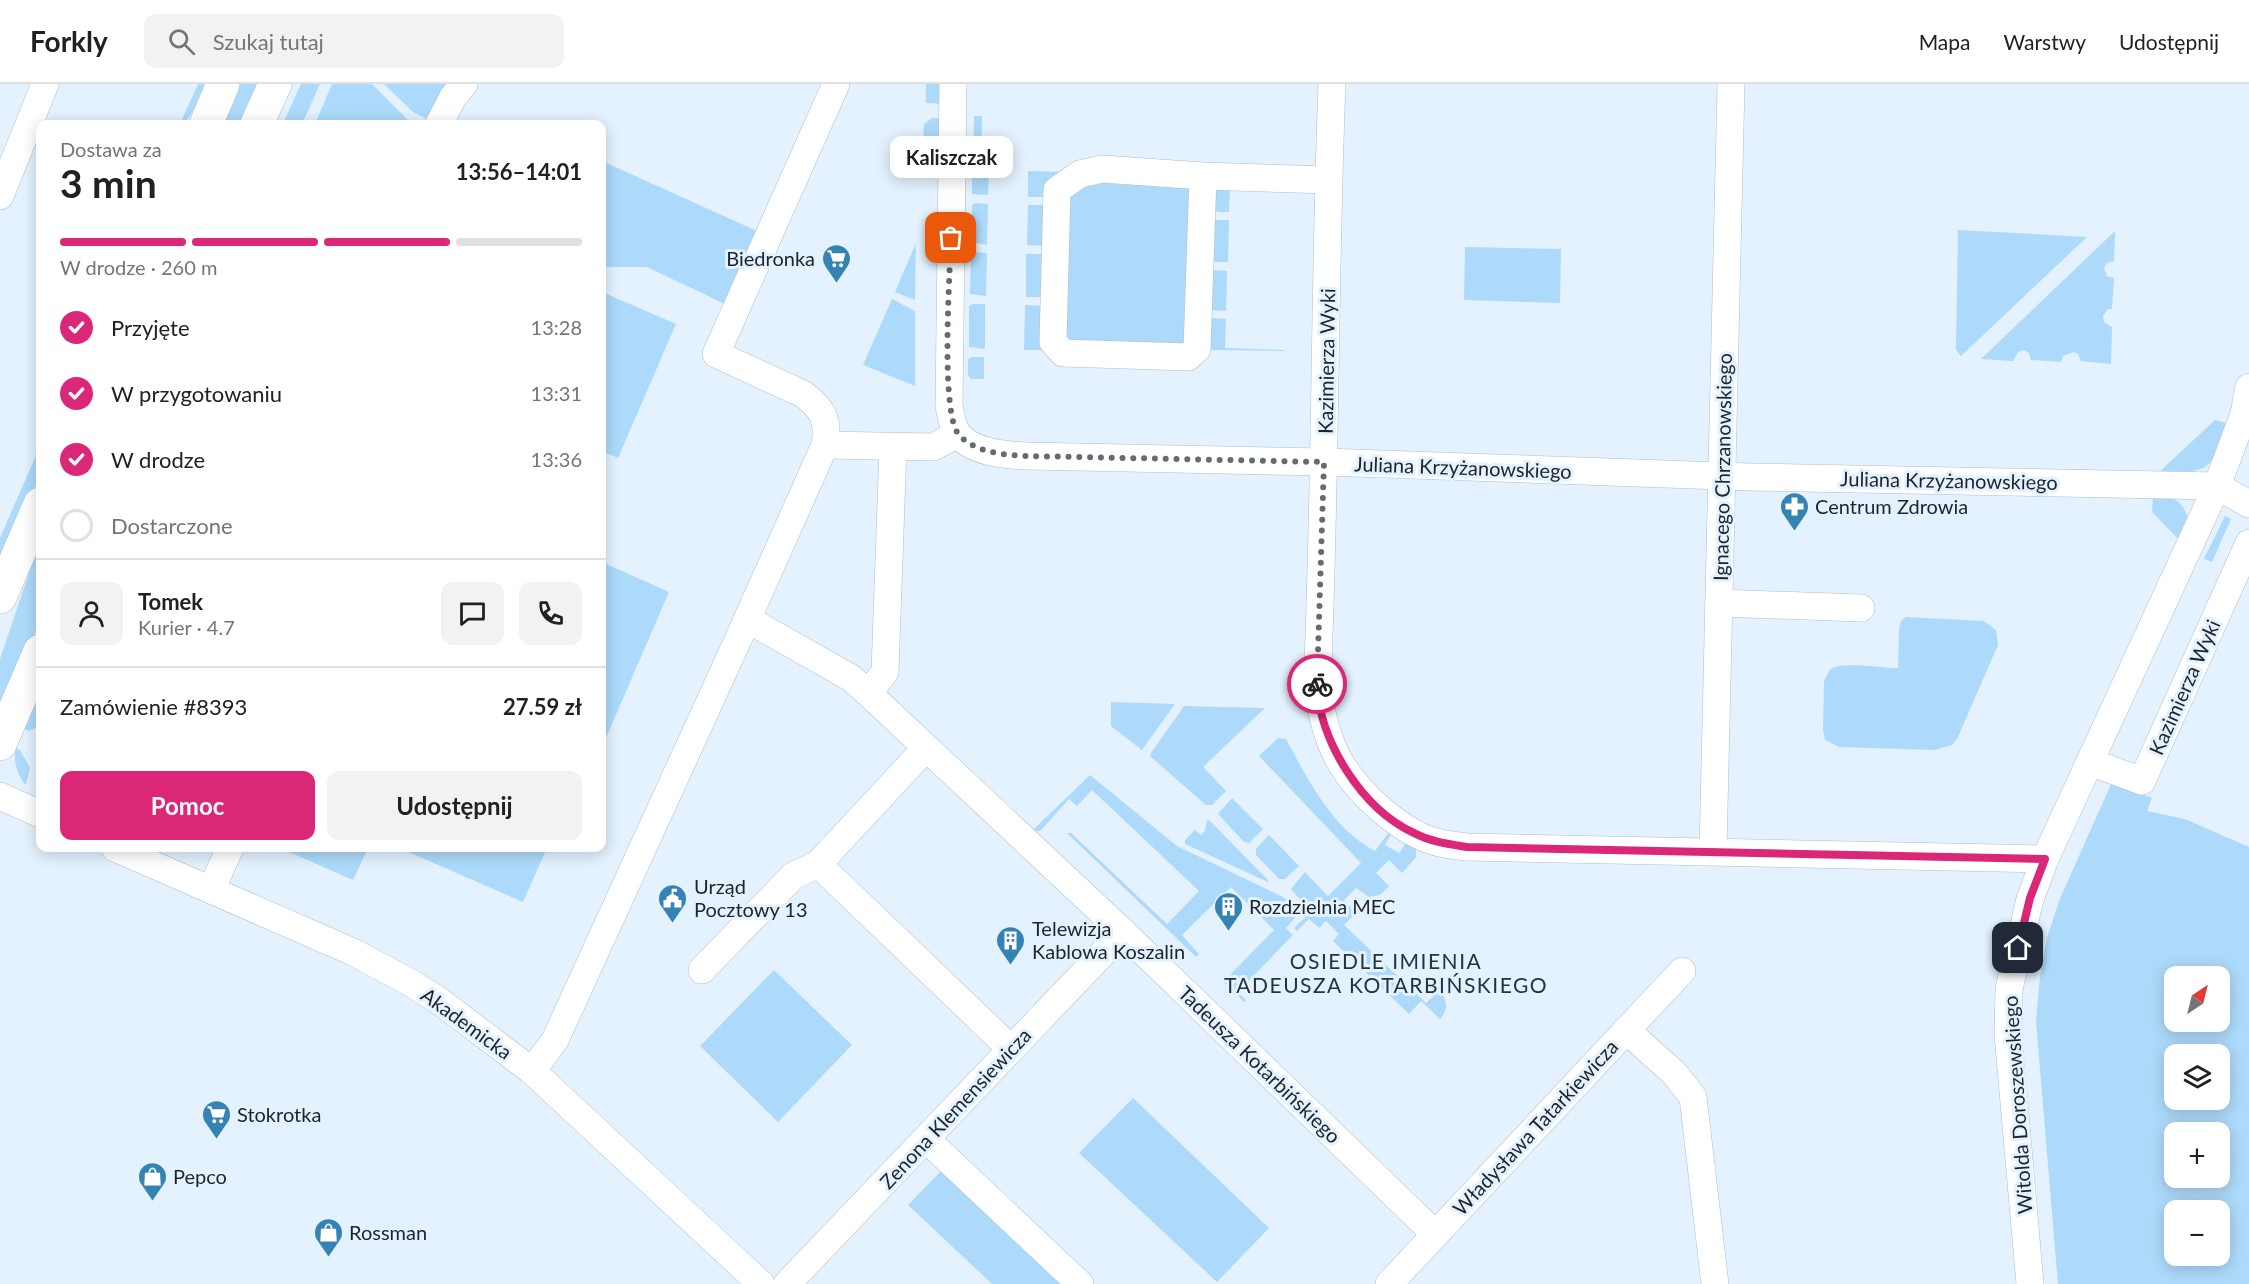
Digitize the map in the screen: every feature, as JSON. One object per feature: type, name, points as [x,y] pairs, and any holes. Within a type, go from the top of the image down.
[{"type":"main road","points":[[208,120],[223,84]]},
{"type":"main road","points":[[259,120],[275,84]]},
{"type":"main road","points":[[0,597],[36,513]]},
{"type":"main road","points":[[0,744],[36,660]]},
{"type":"street","points":[[0,196],[45,84]]},
{"type":"street","points":[[441,120],[453,97],[464,84]]},
{"type":"street","points":[[532,1071],[555,1040],[825,445],[827,432],[825,419],[815,403],[803,394],[716,354],[836,84]]},
{"type":"street","points":[[825,445],[933,447],[957,434],[950,406],[948,374],[953,84]]},
{"type":"street","name":"Kazimierza Wyki","points":[[1332,84],[1317,687],[1323,718],[1337,755],[1354,781],[1371,800],[1412,832],[1438,843],[1467,847],[1713,850],[2045,859]]},
{"type":"street","name":"Ignacego Chrzanowskiego","points":[[1713,850],[1731,84]]},
{"type":"street","points":[[1203,176],[1197,349],[1188,357],[1063,353],[1053,342],[1058,190],[1080,174],[1102,169],[1203,176],[1328,180]]},
{"type":"street","points":[[2045,859],[2217,486],[2244,414],[2249,387]]},
{"type":"street","name":"Juliana Krzyżanowskiego","points":[[957,434],[981,448],[1014,455],[1324,462],[1721,476],[2217,486]]},
{"type":"street","points":[[868,693],[885,672],[893,447]]},
{"type":"street","points":[[2217,486],[2249,504]]},
{"type":"street","name":"Kazimierza Wyki","points":[[2090,762],[2142,781],[2249,543]]},
{"type":"street","points":[[1719,603],[1861,608]]},
{"type":"street","name":"Tadeusza Kotarbińskiego","points":[[747,620],[851,678],[868,693],[1123,932],[1435,1234]]},
{"type":"street","points":[[702,970],[792,876],[818,864],[926,748]]},
{"type":"street","points":[[0,796],[36,812]]},
{"type":"street","name":"Akademicka","points":[[124,852],[317,935],[396,975],[452,1010],[532,1071],[761,1284]]},
{"type":"street","points":[[211,890],[228,852]]},
{"type":"street","name":"Witolda Doroszewskiego","points":[[2030,1284],[2008,1034],[2009,989],[2028,908],[2045,859]]},
{"type":"street","points":[[818,864],[1011,1049]]},
{"type":"street","name":"Zenona Klemensiewicza","points":[[787,1284],[1123,932]]},
{"type":"street","name":"Władysława Tatarkiewicza","points":[[1389,1284],[1682,972]]},
{"type":"street","points":[[1626,1030],[1674,1073],[1693,1097],[1715,1284]]},
{"type":"street","points":[[926,1139],[1080,1284]]},
{"type":"shaded area","points":[[198,84],[211,84],[187,120],[182,120]]},
{"type":"shaded area","points":[[237,84],[261,84],[245,120],[222,120]]},
{"type":"shaded area","points":[[301,84],[320,84],[304,120],[285,120]]},
{"type":"shaded area","points":[[332,84],[372,84],[408,120],[317,120]]},
{"type":"shaded area","points":[[384,84],[447,84],[429,120],[413,112]]},
{"type":"shaded area","points":[[926,84],[939,84],[944,104],[926,103]]},
{"type":"shaded area","points":[[974,116],[982,116],[981,168],[973,166]]},
{"type":"shaded area","points":[[932,118],[941,118],[943,133],[936,144],[923,144],[924,124]]},
{"type":"shaded area","points":[[606,163],[757,231],[727,305],[647,267],[606,267]]},
{"type":"shaded area","points":[[1028,171],[1068,172],[1047,197],[1028,197]]},
{"type":"shaded area","points":[[989,173],[988,195],[972,194],[972,175]]},
{"type":"shaded area","points":[[1094,176],[1196,181],[1192,344],[1067,344],[1061,337],[1065,193]]},
{"type":"shaded area","points":[[1211,184],[1230,187],[1229,212],[1211,209]]},
{"type":"shaded area","points":[[975,203],[988,204],[987,245],[971,242],[972,205]]},
{"type":"shaded area","points":[[1028,205],[1046,205],[1046,246],[1027,245]]},
{"type":"shaded area","points":[[1210,220],[1229,220],[1228,262],[1209,262]]},
{"type":"shaded area","points":[[1958,230],[2087,237],[1961,356],[1956,350]]},
{"type":"shaded area","points":[[2115,231],[2114,261],[2107,263],[2104,268],[2107,276],[2114,278],[2112,309],[2108,309],[2103,316],[2104,322],[2112,327],[2111,364],[2081,361],[2078,354],[2073,352],[2063,356],[2061,362],[2031,360],[2029,353],[2024,350],[2018,352],[2013,361],[1981,359]]},
{"type":"shaded area","points":[[916,243],[915,300],[895,292]]},
{"type":"shaded area","points":[[1465,247],[1561,249],[1560,303],[1464,300]]},
{"type":"shaded area","points":[[974,252],[987,253],[986,296],[970,294],[971,254]]},
{"type":"shaded area","points":[[1026,254],[1045,254],[1045,297],[1026,297]]},
{"type":"shaded area","points":[[1209,270],[1227,271],[1226,311],[1208,310]]},
{"type":"shaded area","points":[[606,294],[676,324],[618,458],[606,453]]},
{"type":"shaded area","points":[[892,299],[915,311],[915,386],[863,365]]},
{"type":"shaded area","points":[[985,304],[985,349],[969,347],[969,306]]},
{"type":"shaded area","points":[[1025,305],[1044,306],[1043,350],[1024,350]]},
{"type":"shaded area","points":[[1212,318],[1226,319],[1225,348],[1285,350],[1212,350],[1206,344],[1206,322]]},
{"type":"shaded area","points":[[984,357],[984,379],[971,379],[968,375],[968,359]]},
{"type":"shaded area","points":[[2215,420],[2229,424],[2212,461],[2198,470],[2158,473]]},
{"type":"shaded area","points":[[36,455],[36,484],[0,568],[0,538]]},
{"type":"shaded area","points":[[2153,496],[2177,501],[2183,508],[2189,521],[2180,541],[2152,512]]},
{"type":"shaded area","points":[[2225,516],[2231,519],[2212,562],[2204,559]]},
{"type":"shaded area","points":[[36,552],[36,630],[0,714],[0,659]]},
{"type":"shaded area","points":[[606,564],[669,592],[606,738]]},
{"type":"shaded area","points":[[1906,617],[1984,621],[1996,630],[1998,645],[1957,739],[1952,745],[1934,750],[1839,747],[1825,740],[1823,731],[1824,681],[1829,672],[1831,669],[1844,665],[1898,668],[1899,629],[1901,621]]},
{"type":"shaded area","points":[[36,690],[36,727],[29,731],[20,727]]},
{"type":"shaded area","points":[[1111,702],[1175,704],[1142,750],[1111,726]]},
{"type":"shaded area","points":[[1184,706],[1265,708],[1203,767],[1226,791],[1212,805],[1206,805],[1150,756]]},
{"type":"shaded area","points":[[1278,738],[1286,739],[1323,802],[1359,841],[1375,851],[1392,828],[1393,831],[1385,845],[1399,853],[1406,843],[1416,847],[1416,857],[1402,873],[1389,860],[1376,873],[1389,886],[1380,895],[1369,897],[1356,888],[1344,900],[1353,911],[1352,917],[1344,925],[1426,1003],[1437,993],[1441,993],[1446,1006],[1440,1019],[1421,1001],[1409,1014],[1333,941],[1339,934],[1326,921],[1319,928],[1309,919],[1297,931],[1294,928],[1311,912],[1291,889],[1305,872],[1328,896],[1361,863],[1259,756]]},
{"type":"shaded area","points":[[15,748],[20,750],[30,768],[26,785],[16,768]]},
{"type":"shaded area","points":[[1090,775],[1177,846],[1283,897],[1300,912],[1286,928],[1293,935],[1238,992],[1246,1000],[1244,1002],[1223,982],[1274,930],[1231,887],[1182,935],[1199,954],[1196,957],[1067,833],[1071,833],[1167,924],[1199,891],[1092,790],[1077,806],[1069,799],[1040,831],[1032,831]]},
{"type":"shaded area","points":[[2112,782],[2152,798],[2147,811],[2185,819],[2249,847],[2249,1284],[2058,1284],[2036,1022],[2040,976],[2047,938],[2059,901]]},
{"type":"shaded area","points":[[1232,798],[1263,829],[1249,843],[1244,842],[1218,814]]},
{"type":"shaded area","points":[[1207,820],[1268,882],[1185,844],[1185,840],[1195,830],[1201,835],[1205,831]]},
{"type":"shaded area","points":[[1269,835],[1299,866],[1285,879],[1279,879],[1256,855],[1256,849]]},
{"type":"shaded area","points":[[289,852],[366,852],[353,880]]},
{"type":"shaded area","points":[[408,852],[545,852],[523,902]]},
{"type":"shaded area","points":[[774,970],[852,1045],[778,1122],[700,1046]]},
{"type":"shaded area","points":[[1133,1098],[1269,1228],[1217,1282],[1079,1153]]},
{"type":"shaded area","points":[[944,1168],[1067,1284],[992,1284],[908,1205]]},
{"type":"way so far","points":[[951,238],[948,374],[950,406],[957,434],[969,443],[994,452],[1028,456],[1324,462],[1317,684]]},
{"type":"place","name":"Kaliszczak","points":[[951,238]]},
{"type":"place","name":"Biedronka","points":[[836,284]]},
{"type":"place","name":"Centrum Zdrowia","points":[[1794,532]]},
{"type":"place","name":"Urząd Pocztowy 13","points":[[673,924]]},
{"type":"place","name":"Rozdzielnia MEC","points":[[1228,932]]},
{"type":"place","name":"Telewizja Kablowa Koszalin","points":[[1011,966]]},
{"type":"place","name":"Stokrotka","points":[[216,1140]]},
{"type":"place","name":"Pepco","points":[[152,1202]]},
{"type":"place","name":"Rossman","points":[[328,1258]]},
{"type":"district","name":"OSIEDLE IMIENIA TADEUSZA KOTARBIŃSKIEGO","points":[[1386,972]]},
{"type":"route","points":[[1317,684],[1330,740],[1341,763],[1354,781],[1394,820],[1412,832],[1438,843],[1467,847],[1713,850],[2045,859],[2030,898],[2018,948]]}]
